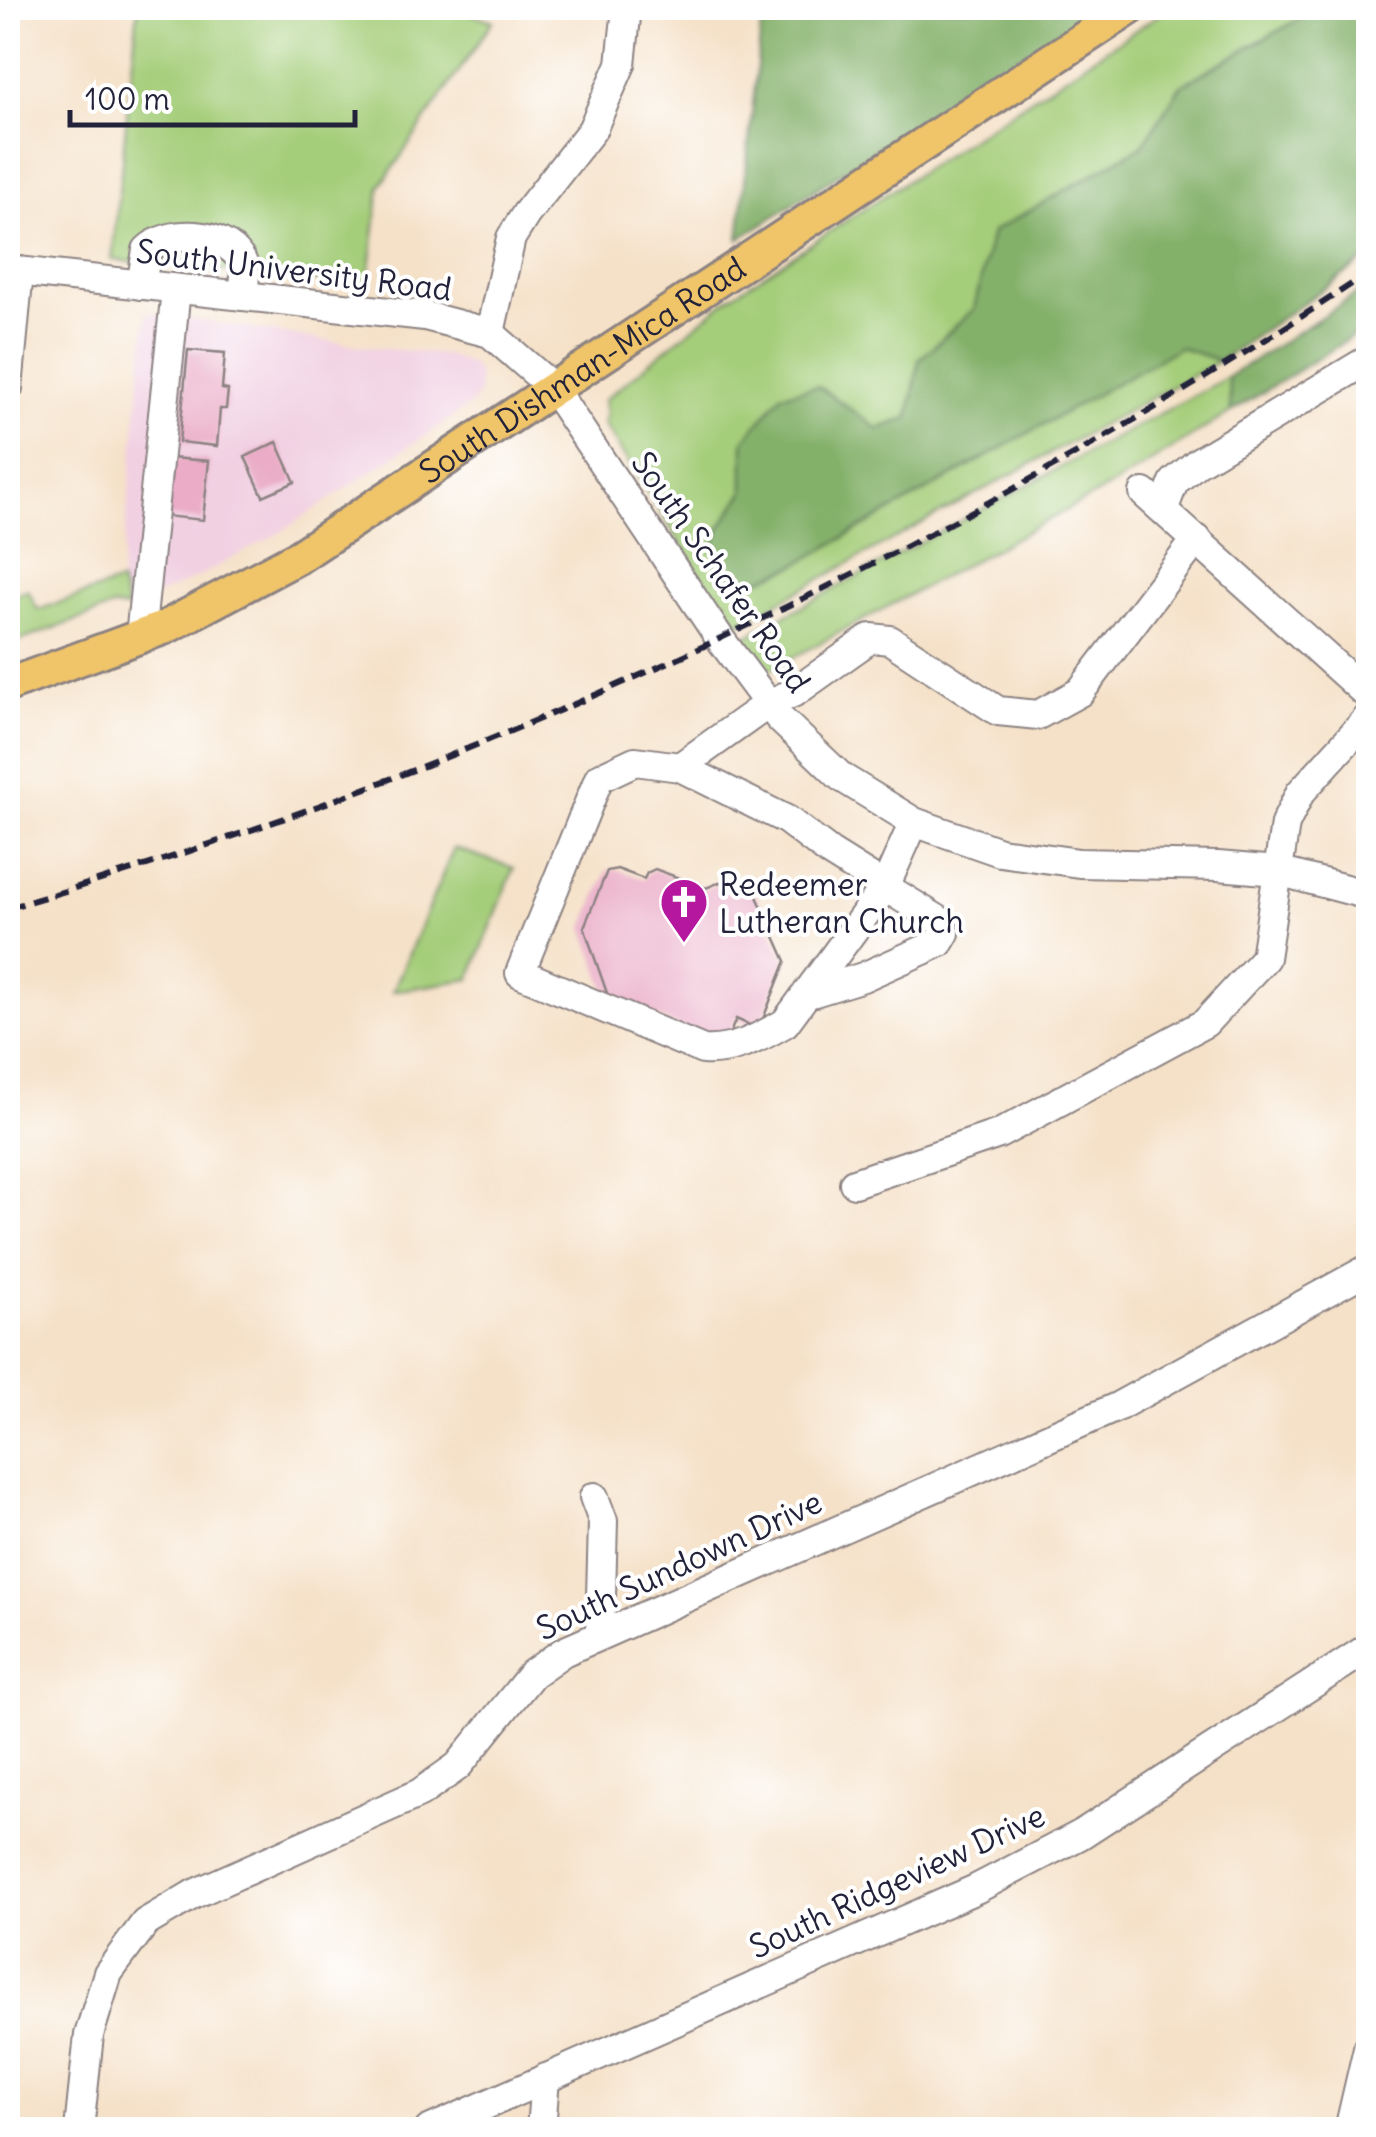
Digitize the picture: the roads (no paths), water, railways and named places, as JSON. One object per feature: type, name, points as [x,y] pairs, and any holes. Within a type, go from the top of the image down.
[{"type":"main road","name":"South Dishman-Mica Road","points":[[8,685],[166,627],[298,557],[1130,8]]},
{"type":"street","points":[[490,333],[511,238],[592,130],[621,64],[626,8]]},
{"type":"street","points":[[141,285],[146,250],[167,237],[189,236],[210,240],[239,255],[246,268],[243,296]]},
{"type":"street","points":[[8,388],[13,270]]},
{"type":"street","name":"South University Road","points":[[13,270],[424,316],[490,333],[552,387]]},
{"type":"street","points":[[140,637],[176,289]]},
{"type":"street","points":[[1368,360],[1198,462],[1154,500],[1368,695]]},
{"type":"street","name":"South Schafer Road","points":[[552,387],[720,640],[768,704],[841,777],[914,822],[1000,852],[1079,863],[1218,866],[1278,872],[1368,895]]},
{"type":"street","points":[[680,767],[870,638],[881,637],[998,711],[1038,715],[1080,692],[1197,539]]},
{"type":"street","points":[[854,1183],[999,1134],[1205,1023],[1266,958],[1285,824],[1300,793],[1368,718]]},
{"type":"street","points":[[808,994],[863,977],[939,943],[945,932],[940,921],[885,887],[829,852],[786,820],[680,767],[635,761],[599,778],[520,973],[704,1050],[731,1048],[784,1023],[885,887],[914,822]]},
{"type":"street","name":"South Sundown Drive","points":[[80,2130],[89,2035],[108,1973],[145,1923],[194,1894],[420,1794],[458,1766],[532,1674],[563,1652],[1117,1406],[1368,1269]]},
{"type":"street","points":[[594,1497],[603,1520],[600,1634]]},
{"type":"street","name":"South Ridgeview Drive","points":[[429,2130],[976,1888],[1080,1835],[1368,1648]]},
{"type":"street","points":[[1349,2130],[1368,2048]]},
{"type":"street","points":[[540,2130],[545,2078]]},
{"type":"railway","points":[[8,908],[188,852],[365,789],[540,719],[712,642],[881,559],[1047,470],[1209,375],[1368,273]]},
{"type":"place","name":"Redeemer Lutheran Church","points":[[684,944]]}]
